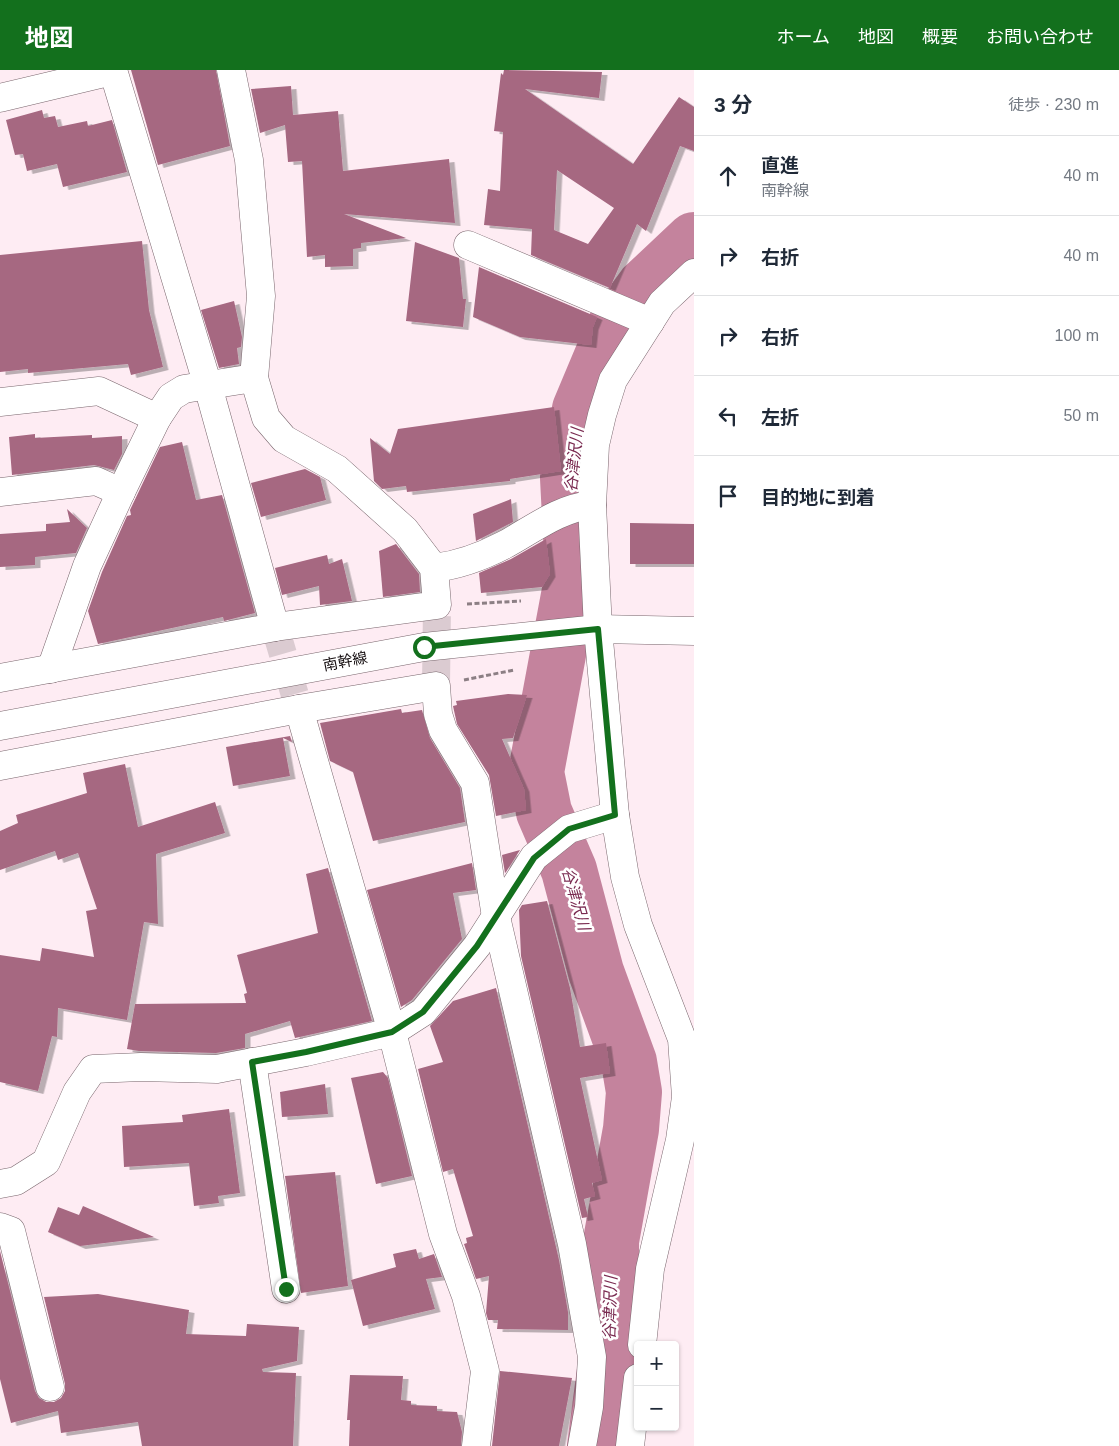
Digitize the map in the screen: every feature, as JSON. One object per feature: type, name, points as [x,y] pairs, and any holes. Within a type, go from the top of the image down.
[{"type":"street","points":[[0,678],[276,627],[437,605],[434,568],[405,530],[338,469],[284,439],[266,418],[254,378],[261,296],[249,160],[231,70]]},
{"type":"street","points":[[0,98],[113,71],[208,386],[276,627]]},
{"type":"street","points":[[468,246],[650,322]]},
{"type":"street","points":[[642,1341],[650,1269],[680,1140],[686,1096],[682,1039],[638,925],[625,877],[615,815],[598,629],[592,505],[595,445],[613,380],[662,303],[694,273]]},
{"type":"street","points":[[51,669],[87,566],[157,418],[170,397],[184,389],[254,378]]},
{"type":"street","points":[[0,402],[99,391],[157,418]]},
{"type":"street","points":[[0,492],[96,481],[121,492]]},
{"type":"street","points":[[434,568],[462,564],[502,546],[555,515],[582,506],[592,505]]},
{"type":"street","name":"南幹線","points":[[0,726],[424,647],[598,629],[694,631]]},
{"type":"street","points":[[0,766],[299,709],[436,686],[438,714],[443,730],[475,783],[496,917],[572,1244],[592,1357],[589,1407],[582,1446]]},
{"type":"street","points":[[299,709],[392,1032],[443,1234],[466,1296],[485,1371],[476,1446]]},
{"type":"street","points":[[0,1184],[16,1181],[46,1162],[77,1092],[93,1069],[141,1066],[217,1069],[306,1052],[392,1032],[423,1012],[477,946],[534,858],[569,829],[615,815]]},
{"type":"street","points":[[252,1062],[286,1289]]},
{"type":"street","points":[[0,1228],[10,1231],[50,1387]]},
{"type":"street","points":[[630,1446],[637,1386]]},
{"type":"path","points":[[437,605],[521,601]]},
{"type":"path","points":[[436,686],[515,670]]},
{"type":"building","points":[[131,70],[216,70],[230,146],[158,165]]},
{"type":"building","points":[[504,70],[602,72],[599,98],[525,89],[633,164],[679,97],[694,107],[694,151],[680,146],[646,231],[637,224],[610,288],[531,255],[532,229],[484,225],[488,189],[500,191],[503,132],[494,131],[501,73],[503,75]],"holes":[[[557,170],[614,208],[588,244],[554,230]]]},
{"type":"building","points":[[291,86],[293,115],[338,111],[343,171],[449,159],[455,223],[344,214],[406,238],[361,243],[361,248],[353,249],[353,266],[325,267],[325,255],[307,257],[302,161],[288,162],[285,125],[260,133],[251,89]]},
{"type":"building","points":[[42,110],[44,118],[55,116],[58,127],[87,121],[88,126],[112,120],[127,172],[63,187],[57,164],[27,171],[23,154],[15,155],[6,120]]},
{"type":"building","points":[[142,241],[149,310],[163,367],[131,375],[128,364],[28,373],[28,369],[0,372],[0,255]]},
{"type":"building","points":[[415,242],[459,258],[463,299],[466,299],[463,327],[406,321]]},
{"type":"building","points":[[479,267],[597,317],[593,327],[591,345],[520,337],[473,317]]},
{"type":"building","points":[[234,301],[242,337],[241,347],[237,348],[239,364],[219,368],[201,310]]},
{"type":"building","points":[[554,407],[561,471],[510,479],[510,481],[407,492],[406,486],[382,489],[374,481],[370,438],[390,454],[398,429]]},
{"type":"building","points":[[35,434],[35,438],[92,435],[92,438],[122,436],[122,454],[114,470],[94,465],[12,475],[9,437]]},
{"type":"building","points":[[182,442],[196,500],[222,495],[255,613],[224,621],[223,617],[98,644],[88,611],[102,572],[127,516],[131,515],[130,510],[160,447]]},
{"type":"building","points":[[305,469],[320,477],[326,500],[261,517],[251,483]]},
{"type":"building","points":[[511,499],[513,522],[476,541],[473,514]]},
{"type":"building","points":[[67,509],[87,528],[76,553],[35,557],[35,565],[0,567],[0,534],[46,531],[46,524],[70,522]]},
{"type":"building","points":[[630,523],[694,524],[694,564],[630,564]]},
{"type":"building","points":[[546,539],[550,574],[542,587],[481,593],[479,573],[511,559]]},
{"type":"building","points":[[396,544],[419,574],[420,592],[383,597],[379,551]]},
{"type":"building","points":[[327,555],[329,564],[342,559],[352,601],[320,605],[319,586],[282,595],[275,568]]},
{"type":"building","points":[[508,694],[527,695],[513,738],[502,739],[524,789],[526,810],[496,816],[489,775],[457,724],[453,706],[457,705],[456,701]]},
{"type":"building","points":[[401,709],[402,713],[422,710],[430,738],[460,788],[465,822],[373,841],[353,772],[330,761],[320,723]]},
{"type":"building","points":[[290,736],[292,742],[283,738],[290,776],[233,786],[226,747]]},
{"type":"building","points":[[125,764],[138,827],[215,802],[225,833],[156,854],[158,924],[144,922],[127,1020],[58,1008],[57,1037],[52,1036],[38,1091],[0,1082],[0,955],[40,961],[42,948],[94,957],[86,911],[97,909],[78,853],[58,860],[55,851],[0,870],[0,831],[18,823],[16,815],[87,793],[83,773]]},
{"type":"building","points":[[520,850],[506,872],[505,873],[502,855]]},
{"type":"building","points":[[472,863],[476,890],[453,893],[462,939],[412,1000],[401,1007],[367,890]]},
{"type":"building","points":[[328,868],[372,1021],[295,1038],[290,1021],[245,1034],[245,1048],[216,1053],[127,1049],[135,1004],[246,1003],[244,994],[247,993],[237,955],[318,933],[306,874]]},
{"type":"building","points":[[547,901],[570,988],[580,1047],[606,1043],[610,1073],[580,1078],[602,1180],[592,1183],[595,1196],[584,1199],[588,1217],[582,1218],[521,956],[519,910],[522,905]]},
{"type":"building","points":[[496,988],[559,1260],[568,1312],[568,1330],[497,1329],[498,1320],[488,1320],[486,1313],[489,1276],[476,1279],[464,1244],[467,1243],[466,1238],[473,1236],[453,1169],[443,1172],[418,1069],[443,1062],[430,1026],[453,1001]]},
{"type":"building","points":[[383,1072],[388,1078],[412,1176],[376,1184],[351,1078]]},
{"type":"building","points":[[325,1084],[328,1114],[282,1117],[280,1092]]},
{"type":"building","points":[[229,1109],[240,1193],[218,1196],[219,1203],[194,1206],[189,1163],[124,1167],[122,1126],[183,1122],[182,1115]]},
{"type":"building","points":[[335,1172],[348,1286],[301,1293],[285,1176]]},
{"type":"building","points":[[83,1206],[154,1237],[80,1246],[48,1232],[58,1207],[79,1215]]},
{"type":"building","points":[[416,1249],[419,1259],[434,1254],[442,1277],[426,1279],[435,1309],[363,1326],[351,1280],[396,1267],[393,1254]]},
{"type":"building","points":[[0,1251],[35,1391],[39,1398],[46,1402],[54,1402],[61,1398],[65,1391],[65,1384],[44,1297],[98,1294],[189,1310],[186,1334],[246,1336],[247,1324],[299,1327],[297,1361],[262,1369],[263,1372],[296,1373],[293,1446],[142,1446],[138,1422],[61,1433],[58,1411],[11,1423],[0,1379]]},
{"type":"building","points":[[500,1371],[572,1378],[559,1446],[492,1446]]},
{"type":"building","points":[[350,1375],[403,1376],[401,1400],[411,1401],[411,1405],[437,1406],[437,1411],[457,1412],[462,1432],[461,1446],[349,1446],[350,1420],[347,1420]]},
{"type":"waterway","name":"谷津沢川","points":[[595,1446],[611,1325],[611,1241],[631,1129],[634,1092],[629,1062],[596,972],[569,870],[544,812],[536,772],[573,574],[568,478],[580,409],[614,328],[644,287],[694,240]]},
{"type":"tunnel","points":[[436,686],[437,605]]},
{"type":"tunnel","points":[[275,627],[299,709]]},
{"type":"route","points":[[286,1289],[252,1062],[306,1052],[392,1032],[423,1012],[477,946],[534,858],[569,829],[615,815],[598,629],[424,647]]}]
